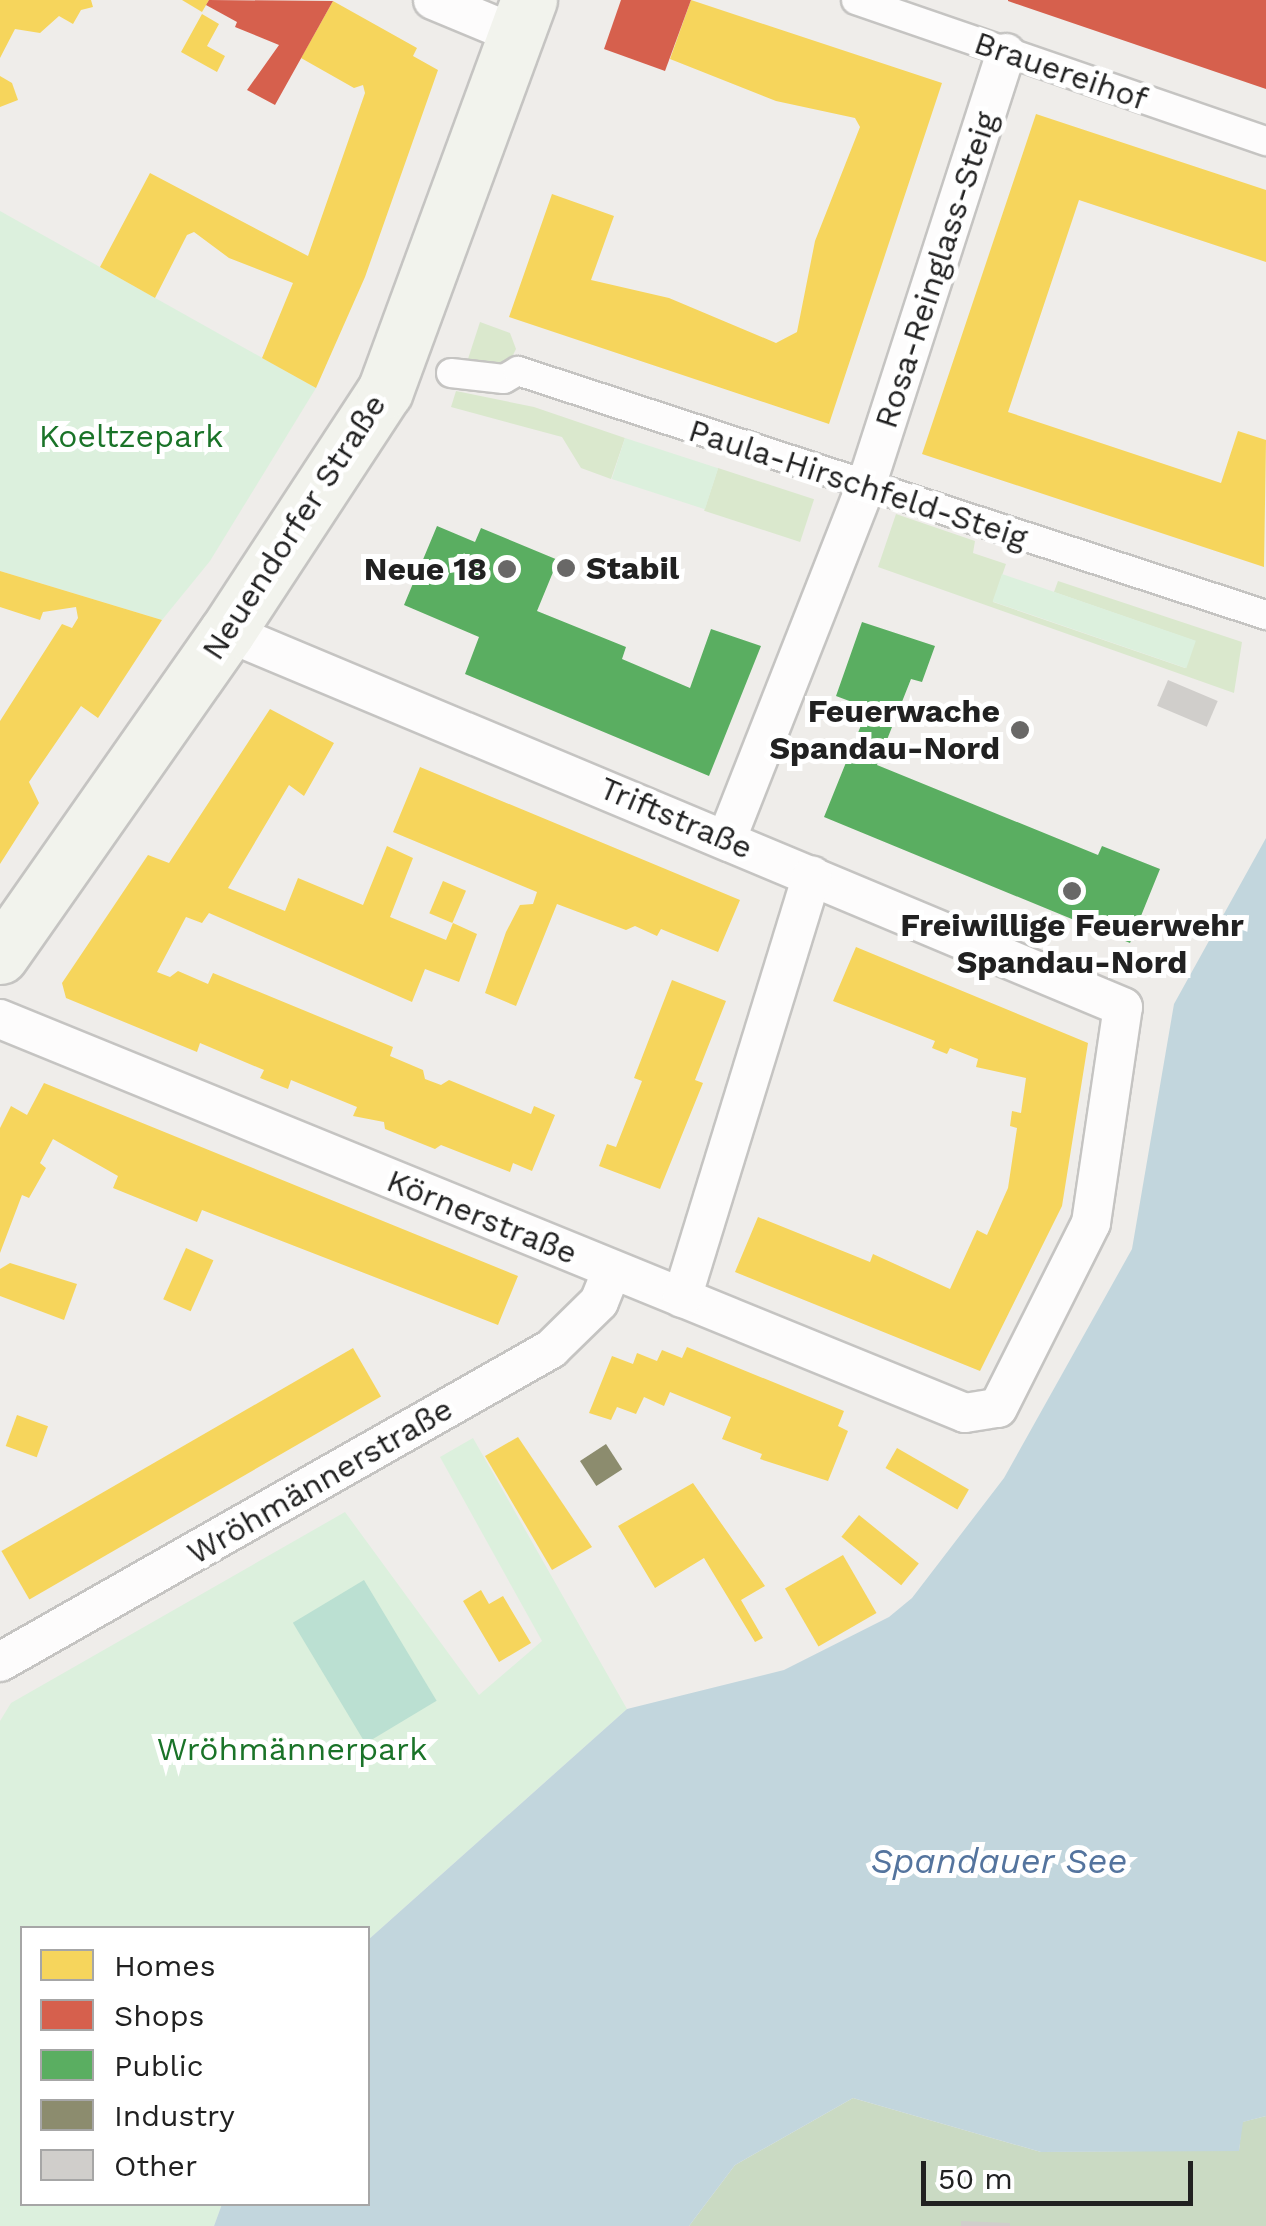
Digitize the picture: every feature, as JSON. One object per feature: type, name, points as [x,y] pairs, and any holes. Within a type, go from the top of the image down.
[{"type":"main road","name":"Neuendorfer Straße","points":[[7,935],[227,632],[385,391],[523,18]]},
{"type":"street","points":[[432,0],[523,18]]},
{"type":"street","name":"Brauereihof","points":[[856,0],[1266,141]]},
{"type":"street","name":"Rosa-Reinglass-Steig","points":[[726,838],[866,486],[1006,53]]},
{"type":"street","name":"Paula-Hirschfeld-Steig","points":[[452,373],[504,379],[518,371],[1265,618]]},
{"type":"street","name":"Triftstraße","points":[[227,632],[1123,1007],[1091,1222],[998,1408],[965,1413]]},
{"type":"street","points":[[682,1298],[812,876]]},
{"type":"street","name":"Körnerstraße","points":[[0,1019],[965,1413]]},
{"type":"street","name":"Wröhmännerstraße","points":[[0,1662],[551,1349],[598,1302],[612,1270]]},
{"type":"green space","name":"Koeltzepark","points":[[0,211],[316,388],[210,561],[162,620],[0,571]]},
{"type":"green space","points":[[480,322],[510,333],[516,349],[507,367],[467,362]]},
{"type":"green space","points":[[456,391],[534,407],[625,438],[611,479],[581,468],[562,437],[451,407]]},
{"type":"green space","points":[[625,438],[718,468],[705,509],[612,479]]},
{"type":"green space","points":[[718,468],[814,499],[800,542],[704,511]]},
{"type":"green space","points":[[896,514],[975,541],[973,553],[1006,564],[993,602],[1185,668],[1195,641],[1054,592],[1058,581],[1242,642],[1234,693],[878,567]]},
{"type":"green space","points":[[1002,574],[1196,641],[1186,668],[993,601]]},
{"type":"green space","name":"Wröhmännerpark","points":[[473,1438],[627,1709],[370,1938],[370,1926],[20,1926],[20,2206],[221,2206],[214,2226],[0,2226],[0,1721],[11,1703],[345,1512],[479,1695],[542,1641],[440,1457]]},
{"type":"green space","points":[[364,1580],[437,1701],[365,1744],[293,1623]]},
{"type":"green space","points":[[853,2098],[1041,2152],[1239,2150],[1242,2122],[1266,2116],[1266,2226],[689,2226],[735,2165]]},
{"type":"water","name":"Spandauer See","points":[[1266,838],[1266,2116],[1243,2122],[1239,2151],[1041,2152],[853,2098],[735,2165],[689,2226],[214,2226],[221,2206],[370,2206],[370,1938],[627,1709],[784,1670],[889,1617],[912,1598],[1004,1478],[1132,1249],[1174,1004]]},
{"type":"building: Homes","points":[[0,0],[91,0],[93,7],[81,10],[73,24],[59,16],[40,33],[15,29],[0,58]]},
{"type":"building: Homes","points":[[182,0],[209,0],[202,12]]},
{"type":"building: Homes","points":[[691,0],[942,83],[829,424],[509,317],[552,194],[614,216],[591,280],[669,298],[776,343],[797,332],[815,241],[860,127],[855,118],[776,101],[670,59]]},
{"type":"building: Homes","points":[[333,1],[417,48],[413,56],[438,70],[365,277],[316,388],[262,358],[293,283],[229,258],[194,232],[187,235],[155,298],[100,267],[150,173],[308,256],[365,93],[363,85],[354,88],[301,58]]},
{"type":"building: Homes","points":[[202,14],[219,24],[207,46],[225,56],[217,72],[181,52]]},
{"type":"building: Homes","points":[[0,76],[12,83],[18,100],[0,107]]},
{"type":"building: Homes","points":[[1036,114],[1266,190],[1266,262],[1079,200],[1008,412],[1221,483],[1238,431],[1266,440],[1264,567],[922,454]]},
{"type":"building: Homes","points":[[0,571],[162,620],[98,718],[81,706],[29,782],[39,803],[0,864],[0,721],[62,624],[72,628],[78,618],[76,607],[43,612],[40,620],[0,607]]},
{"type":"building: Homes","points":[[270,709],[334,743],[304,796],[289,785],[228,888],[285,911],[298,878],[363,905],[387,846],[413,858],[390,917],[446,940],[453,923],[477,934],[459,982],[425,969],[412,1002],[209,913],[202,923],[186,917],[157,972],[170,977],[178,971],[208,984],[213,973],[393,1047],[390,1056],[423,1070],[425,1079],[441,1085],[449,1080],[531,1114],[534,1106],[555,1115],[532,1171],[513,1163],[510,1172],[441,1145],[435,1149],[385,1129],[384,1122],[353,1116],[357,1107],[291,1080],[288,1089],[260,1078],[264,1070],[200,1043],[197,1052],[66,998],[62,983],[148,855],[169,863]]},
{"type":"building: Homes","points":[[420,767],[740,900],[718,952],[661,929],[657,936],[635,926],[626,930],[557,904],[516,1006],[485,993],[506,932],[520,905],[533,904],[537,892],[393,832]]},
{"type":"building: Homes","points":[[443,881],[466,891],[452,923],[429,913]]},
{"type":"building: Homes","points":[[856,947],[1088,1043],[1062,1206],[980,1371],[735,1272],[758,1217],[870,1262],[873,1254],[950,1289],[977,1230],[987,1235],[1008,1188],[1017,1128],[1010,1126],[1012,1111],[1021,1113],[1026,1078],[976,1067],[978,1059],[950,1048],[947,1054],[932,1048],[935,1041],[833,1001]]},
{"type":"building: Homes","points":[[672,980],[726,1001],[695,1080],[703,1083],[660,1189],[599,1166],[607,1144],[616,1147],[642,1081],[634,1078]]},
{"type":"building: Homes","points":[[44,1083],[518,1276],[498,1325],[202,1210],[197,1222],[113,1188],[118,1176],[53,1139],[40,1163],[46,1168],[29,1198],[22,1195],[0,1253],[0,1128],[11,1106],[27,1115]]},
{"type":"building: Homes","points":[[186,1248],[213,1260],[191,1311],[163,1299]]},
{"type":"building: Homes","points":[[10,1263],[77,1284],[64,1320],[0,1296],[0,1269]]},
{"type":"building: Homes","points":[[687,1347],[844,1411],[838,1426],[848,1431],[828,1481],[760,1459],[762,1454],[722,1439],[731,1417],[670,1392],[664,1406],[644,1397],[636,1414],[617,1407],[611,1420],[589,1413],[612,1356],[633,1364],[637,1353],[657,1361],[662,1350],[682,1358]]},
{"type":"building: Homes","points":[[353,1348],[381,1396],[29,1599],[1,1551]]},
{"type":"building: Homes","points":[[17,1415],[48,1426],[37,1457],[6,1446]]},
{"type":"building: Homes","points":[[518,1437],[592,1547],[552,1570],[485,1456]]},
{"type":"building: Homes","points":[[897,1448],[969,1490],[957,1509],[886,1468]]},
{"type":"building: Homes","points":[[693,1483],[765,1586],[741,1600],[763,1638],[755,1642],[704,1558],[655,1588],[618,1526]]},
{"type":"building: Homes","points":[[859,1515],[919,1563],[901,1585],[841,1537]]},
{"type":"building: Homes","points":[[843,1555],[877,1613],[818,1647],[785,1588]]},
{"type":"building: Homes","points":[[481,1590],[489,1604],[503,1596],[531,1643],[499,1662],[463,1601]]},
{"type":"building: Shops","points":[[209,0],[333,1],[275,105],[247,90],[279,45],[235,27],[237,22],[206,5]]},
{"type":"building: Shops","points":[[621,0],[691,0],[665,71],[604,49]]},
{"type":"building: Shops","points":[[1266,0],[1266,89],[1008,1]]},
{"type":"building: Public","points":[[437,526],[475,542],[481,528],[558,560],[537,611],[626,647],[622,659],[690,688],[711,629],[761,646],[709,776],[465,674],[479,637],[404,605]]},
{"type":"building: Public","points":[[862,622],[935,646],[922,682],[911,679],[877,765],[1098,855],[1102,846],[1160,869],[1130,943],[824,817],[868,708],[836,696]]},
{"type":"building: Industry","points":[[606,1444],[622,1469],[596,1486],[580,1461]]},
{"type":"building: Other","points":[[1168,680],[1218,701],[1207,727],[1157,706]]},
{"type":"building: Other","points":[[961,2221],[1010,2223],[1010,2226],[961,2226]]},
{"type":"place","name":"Stabil","points":[[566,568]]},
{"type":"place","name":"Neue 18","points":[[507,569]]},
{"type":"place","name":"Feuerwache Spandau-Nord","points":[[1020,730]]},
{"type":"place","name":"Freiwillige Feuerwehr Spandau-Nord","points":[[1072,891]]}]
